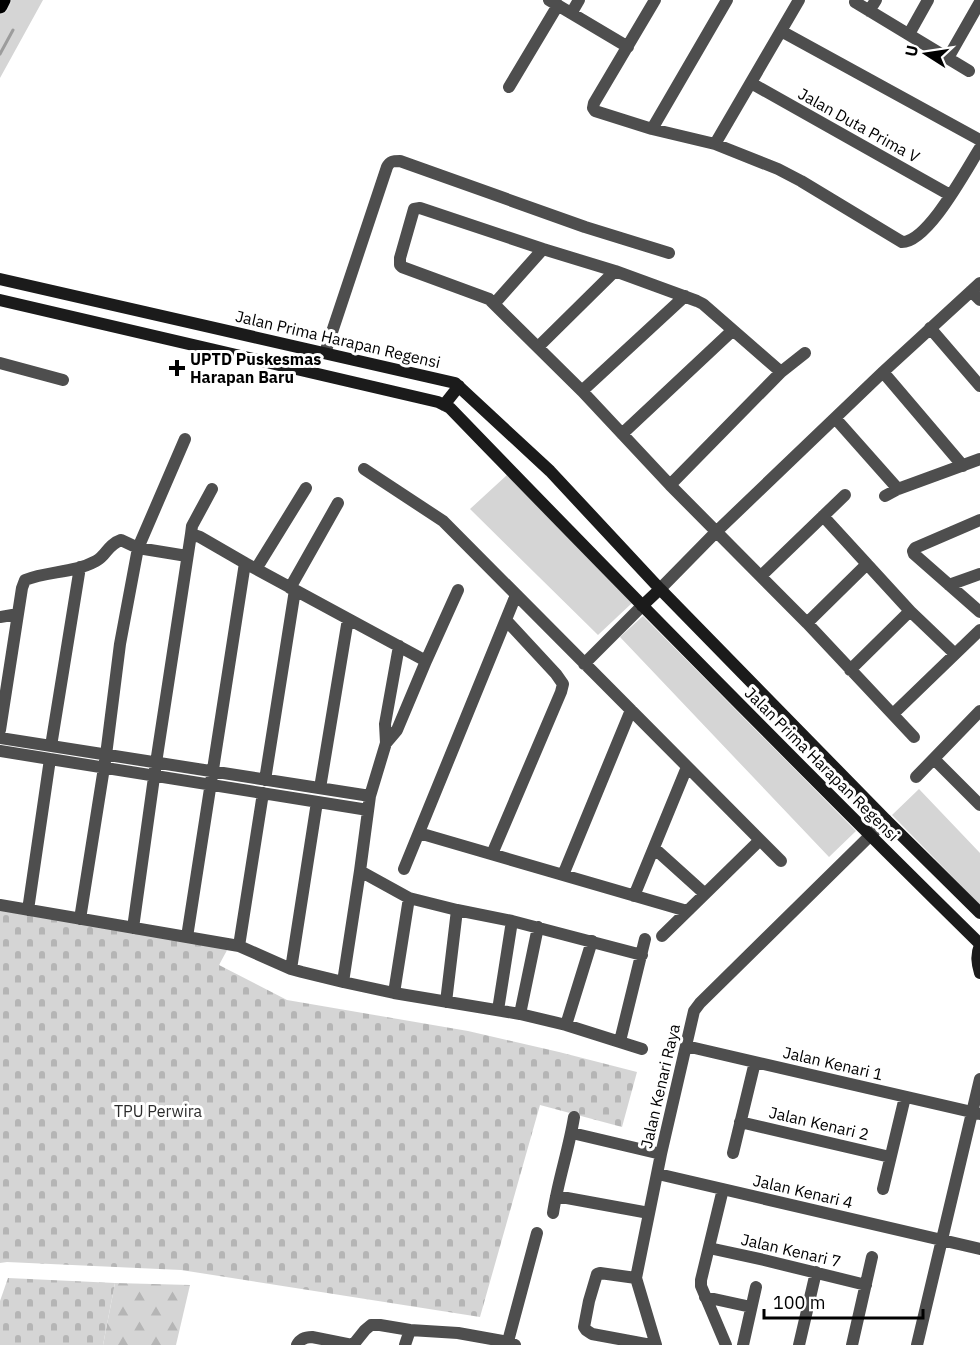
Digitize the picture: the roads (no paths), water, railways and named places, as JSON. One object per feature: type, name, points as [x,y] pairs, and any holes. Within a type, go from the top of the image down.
[{"type":"main road","points":[[0,6],[3,0]]},
{"type":"street","points":[[572,12],[579,0]]},
{"type":"street","points":[[655,0],[594,103],[593,108],[598,112],[652,129],[715,144],[787,173],[902,242],[909,242],[931,223],[980,148]]},
{"type":"street","points":[[652,129],[727,0]]},
{"type":"street","points":[[715,144],[799,0]]},
{"type":"street","points":[[909,34],[928,0]]},
{"type":"street","points":[[855,2],[872,5],[909,34],[969,70]]},
{"type":"street","points":[[948,58],[980,2]]},
{"type":"street","points":[[509,87],[554,3],[628,47]]},
{"type":"street","points":[[782,31],[980,140]]},
{"type":"street","name":"Jalan Duta Prima V","points":[[751,83],[950,195]]},
{"type":"street","points":[[325,353],[387,167],[393,160],[585,227],[669,253]]},
{"type":"street","points":[[781,372],[703,304],[685,296],[420,208],[414,209],[400,265],[489,299],[582,391],[914,736]]},
{"type":"street","points":[[494,304],[543,249]]},
{"type":"street","points":[[538,347],[615,271]]},
{"type":"street","name":"Jalan Prima Harapan Regensi","points":[[0,279],[453,382],[550,471],[878,828],[980,944]]},
{"type":"street","points":[[585,664],[716,532],[883,372],[930,328],[977,291]]},
{"type":"street","points":[[582,391],[685,296]]},
{"type":"street","name":"Jalan Prima Harapan Regensi","points":[[0,300],[446,403],[643,605],[878,828],[980,913]]},
{"type":"street","points":[[172,338],[176,320]]},
{"type":"street","points":[[930,328],[980,386]]},
{"type":"street","points":[[622,434],[733,330]]},
{"type":"street","points":[[670,485],[781,372],[805,352]]},
{"type":"street","points":[[0,363],[63,380]]},
{"type":"street","points":[[883,372],[963,465]]},
{"type":"street","points":[[446,403],[458,388]]},
{"type":"street","points":[[835,418],[898,489]]},
{"type":"street","points":[[80,919],[106,755],[120,644],[138,548],[185,439]]},
{"type":"street","points":[[885,496],[898,489],[980,459]]},
{"type":"street","points":[[364,469],[443,521],[781,861]]},
{"type":"street","points":[[187,937],[213,771],[250,566],[306,488]]},
{"type":"street","points":[[133,928],[192,526],[212,489]]},
{"type":"street","points":[[761,576],[845,495]]},
{"type":"street","points":[[265,780],[293,589],[338,502]]},
{"type":"street","points":[[823,516],[910,611],[955,654]]},
{"type":"street","points":[[980,520],[914,549],[914,554],[980,612]]},
{"type":"street","points":[[191,534],[426,661]]},
{"type":"street","points":[[0,730],[25,580],[33,576],[80,567],[97,561],[110,546],[122,540],[138,548],[187,556]]},
{"type":"street","points":[[807,623],[867,564]]},
{"type":"street","points":[[28,910],[80,567]]},
{"type":"street","points":[[949,585],[980,574]]},
{"type":"street","points":[[386,743],[397,730],[458,590]]},
{"type":"street","points":[[404,869],[516,595]]},
{"type":"street","points":[[850,670],[910,611]]},
{"type":"street","points":[[0,617],[18,614]]},
{"type":"street","points":[[320,788],[348,619]]},
{"type":"street","points":[[492,854],[563,684],[506,620]]},
{"type":"street","points":[[893,714],[980,630]]},
{"type":"street","points":[[343,982],[370,796],[386,743],[385,724],[399,646]]},
{"type":"street","points":[[564,875],[631,710]]},
{"type":"street","points":[[916,777],[980,711]]},
{"type":"street","points":[[0,738],[104,768],[368,810]]},
{"type":"street","points":[[0,752],[106,755],[370,796]]},
{"type":"street","points":[[934,759],[977,796]]},
{"type":"street","points":[[634,896],[687,767]]},
{"type":"street","points":[[239,946],[263,793]]},
{"type":"street","points":[[291,969],[317,802]]},
{"type":"street","name":"Jalan Kenari Raya","points":[[656,1345],[636,1278],[692,1016],[700,1003],[878,828]]},
{"type":"street","points":[[419,832],[687,911]]},
{"type":"street","points":[[662,936],[760,840]]},
{"type":"street","points":[[654,848],[705,894]]},
{"type":"street","points":[[360,872],[409,898],[538,927],[642,955]]},
{"type":"street","points":[[394,993],[409,898]]},
{"type":"street","points":[[0,905],[239,946],[291,969],[394,993],[520,1014],[566,1025],[642,1049]]},
{"type":"street","points":[[446,1002],[458,910]]},
{"type":"street","points":[[498,1010],[512,921]]},
{"type":"street","points":[[520,1014],[538,927]]},
{"type":"street","points":[[620,1041],[645,939]]},
{"type":"street","points":[[566,1025],[592,941]]},
{"type":"street","points":[[980,944],[977,964],[980,973]]},
{"type":"street","name":"Jalan Kenari 1","points":[[686,1046],[976,1114]]},
{"type":"street","points":[[733,1153],[755,1062]]},
{"type":"street","points":[[917,1345],[941,1240],[976,1114],[980,1079]]},
{"type":"street","points":[[883,1189],[905,1097]]},
{"type":"street","points":[[553,1213],[574,1117]]},
{"type":"street","name":"Jalan Kenari 2","points":[[740,1122],[890,1157]]},
{"type":"street","points":[[572,1133],[661,1154]]},
{"type":"street","name":"Jalan Kenari 4","points":[[658,1174],[980,1249]]},
{"type":"street","points":[[723,1189],[701,1286],[726,1345]]},
{"type":"street","points":[[556,1196],[649,1213]]},
{"type":"street","points":[[297,1345],[305,1338],[312,1337],[352,1345],[365,1329],[371,1325],[380,1324],[456,1339],[510,1344],[537,1233]]},
{"type":"street","name":"Jalan Kenari 7","points":[[709,1248],[866,1285]]},
{"type":"street","points":[[852,1345],[872,1257]]},
{"type":"street","points":[[799,1345],[816,1272]]},
{"type":"street","points":[[636,1278],[597,1274],[584,1327],[591,1334],[651,1345]]},
{"type":"street","points":[[743,1345],[756,1287]]},
{"type":"street","points":[[705,1297],[752,1307]]},
{"type":"street","points":[[405,1345],[410,1330]]},
{"type":"waterway","points":[[0,54],[13,30]]},
{"type":"place","name":"UPTD Puskesmas Harapan Baru","points":[[177,368]]},
{"type":"park label","name":"TPU Perwira","points":[[158,1111]]}]
